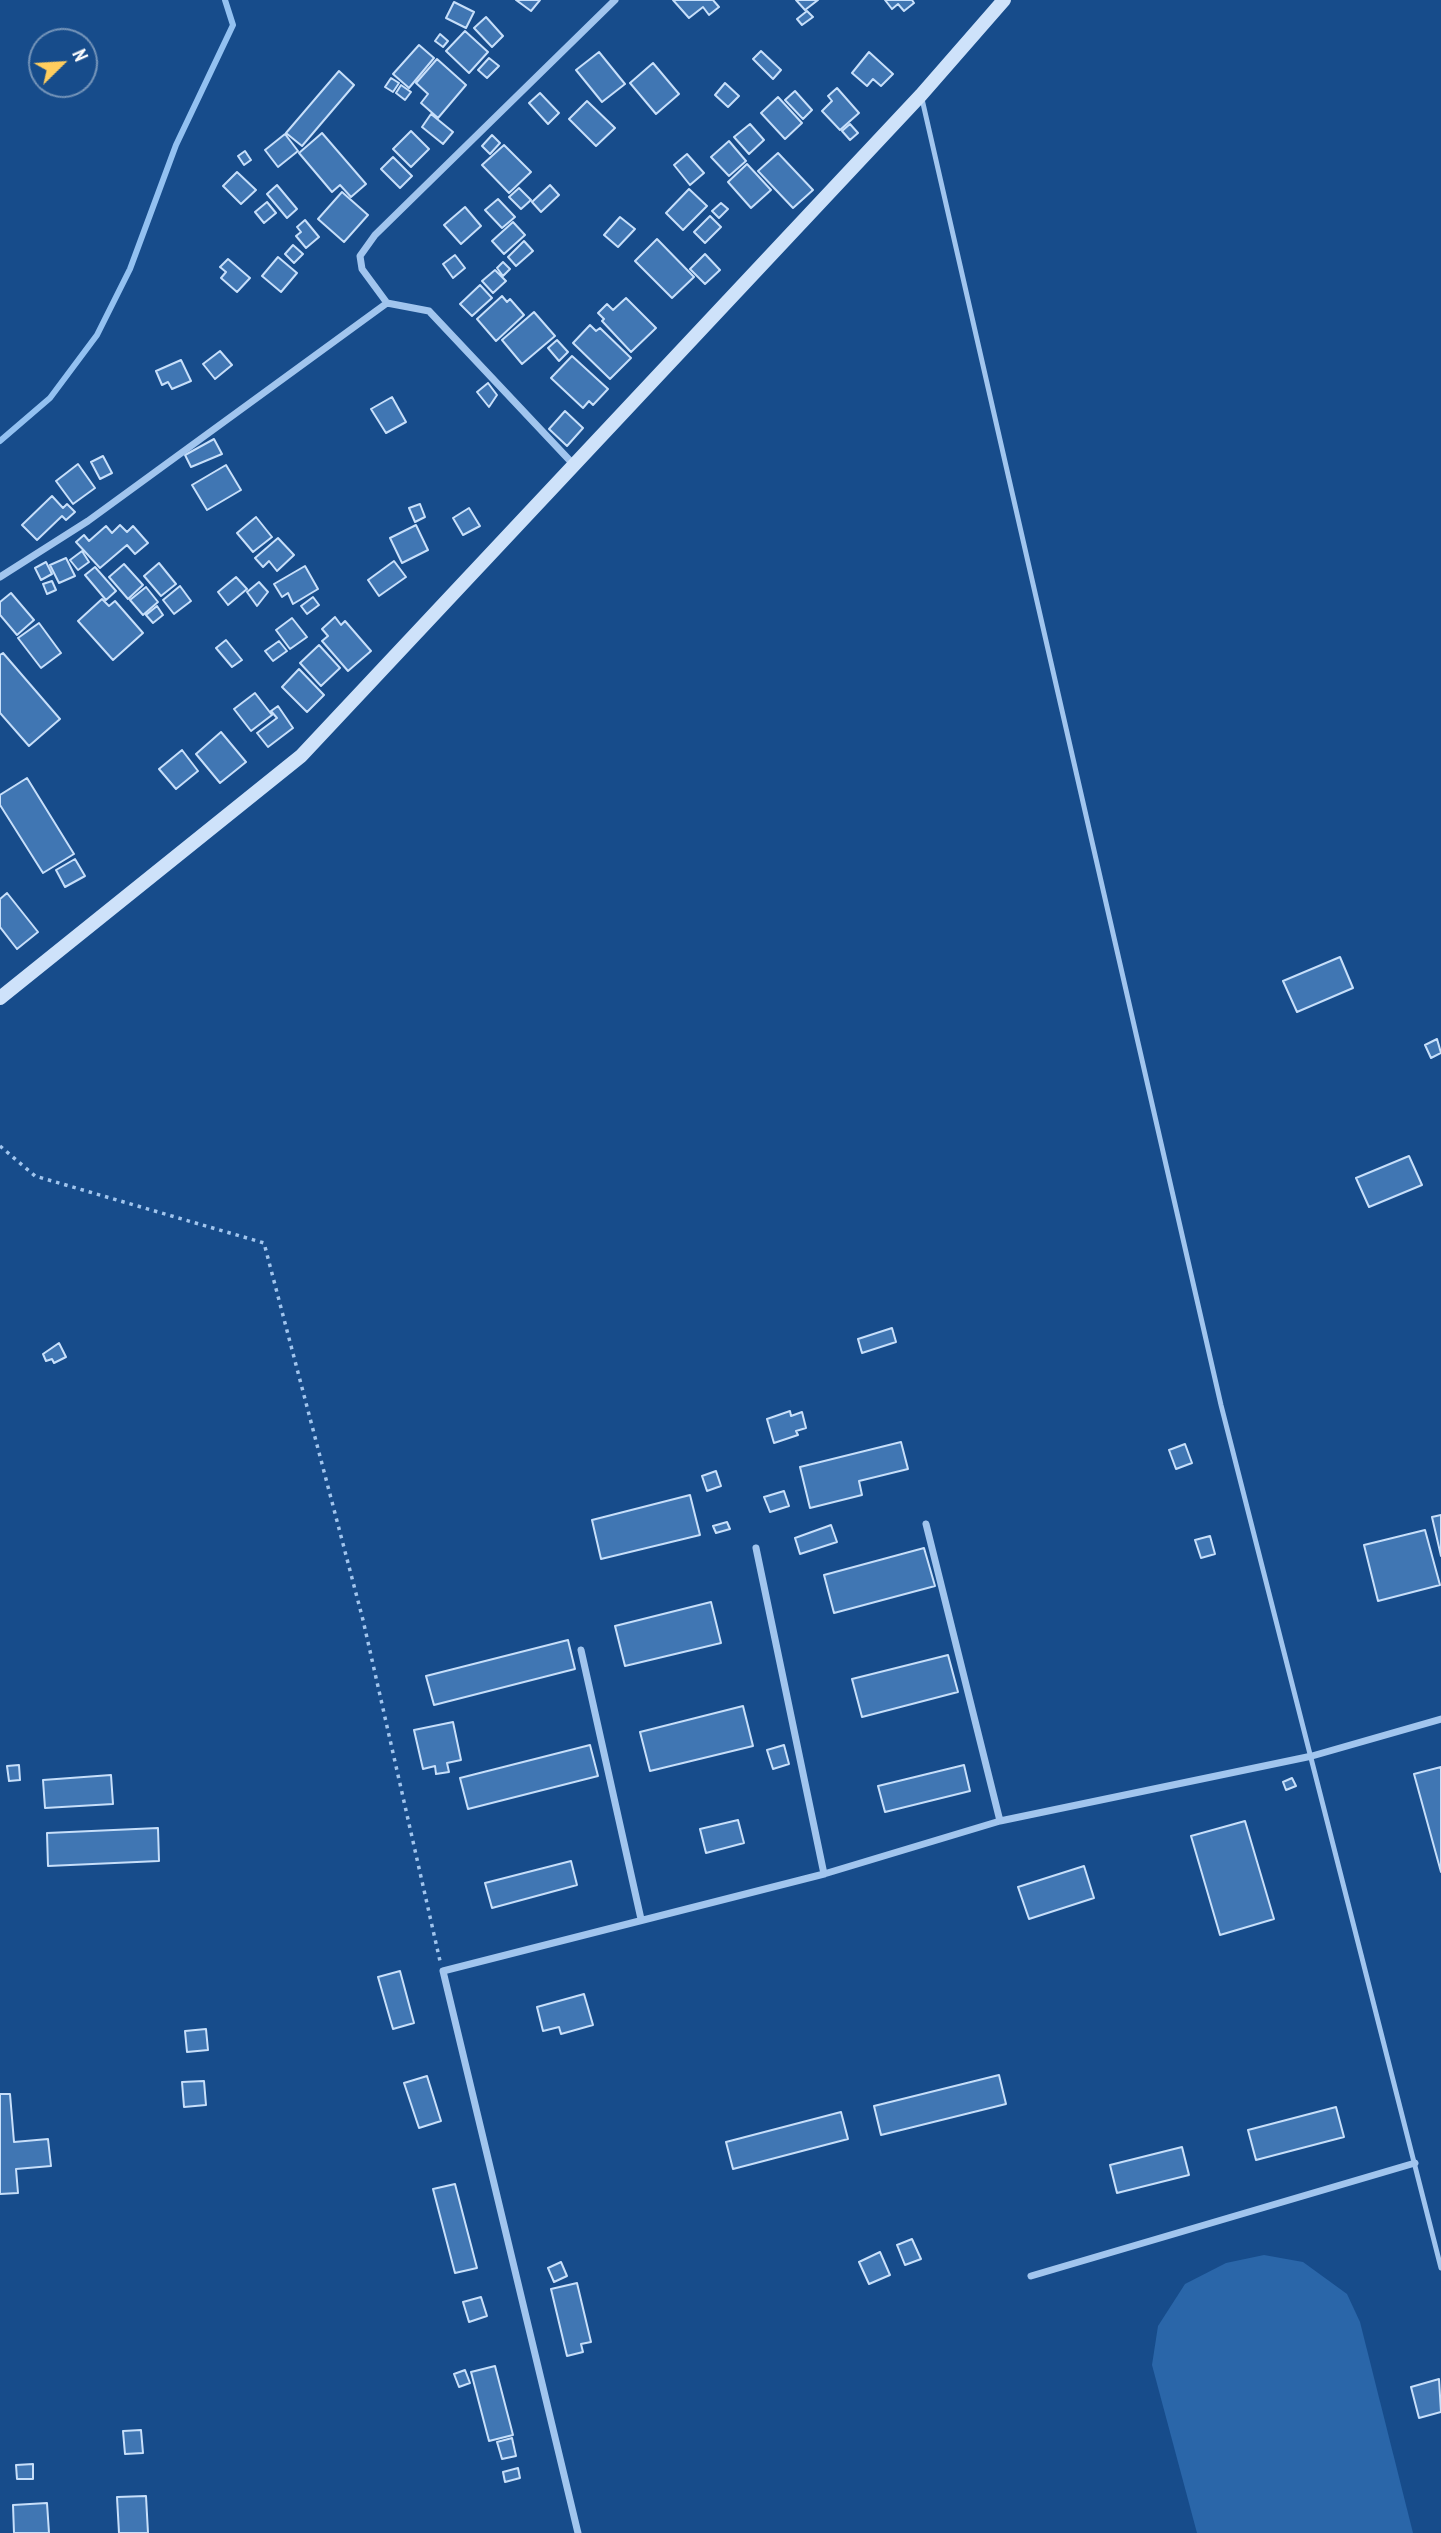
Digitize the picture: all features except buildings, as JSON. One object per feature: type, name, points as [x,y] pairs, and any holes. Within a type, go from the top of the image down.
[{"type":"main road","points":[[0,998],[301,756],[921,95],[1004,0]]},
{"type":"street","points":[[574,465],[429,311],[387,303],[362,269],[360,256],[375,235],[615,0]]},
{"type":"street","points":[[0,577],[88,521],[387,303]]},
{"type":"street","points":[[926,1524],[1000,1821]]},
{"type":"street","points":[[756,1548],[824,1874]]},
{"type":"street","points":[[580,1650],[641,1919]]},
{"type":"street","points":[[578,2533],[443,1971],[824,1874],[1000,1821],[1312,1756],[1441,1719]]},
{"type":"street","points":[[1031,2276],[1415,2164]]},
{"type":"lane","points":[[921,95],[1221,1405],[1441,2267]]},
{"type":"path","points":[[0,1146],[35,1176],[264,1243],[363,1620],[443,1971]]},
{"type":"shaded area","points":[[1264,2255],[1303,2262],[1347,2294],[1360,2322],[1413,2533],[1197,2533],[1152,2365],[1158,2326],[1185,2284],[1226,2263]]},
{"type":"waterway","points":[[0,441],[50,398],[97,335],[130,269],[176,145],[233,25],[225,0]]}]
